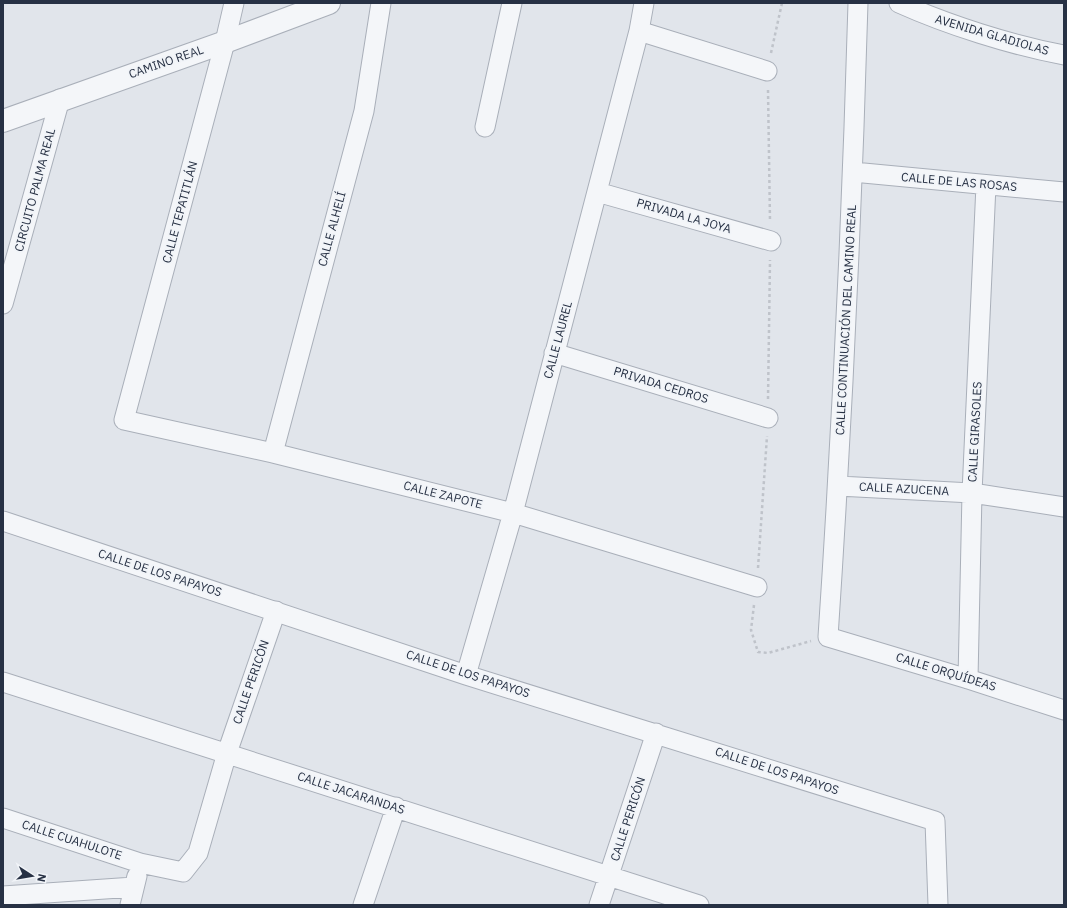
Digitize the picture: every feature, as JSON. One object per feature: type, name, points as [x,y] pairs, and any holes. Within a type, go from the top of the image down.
[{"type":"street","name":"CALLE TEPATITLÁN","points":[[124,420],[225,42],[234,3]]},
{"type":"street","name":"CAMINO REAL","points":[[3,121],[60,99],[225,42],[329,3]]},
{"type":"street","name":"CALLE ALHELÍ","points":[[273,453],[364,111],[381,3]]},
{"type":"street","points":[[485,127],[512,3]]},
{"type":"street","name":"CALLE LAUREL","points":[[466,675],[513,513],[639,31],[644,3]]},
{"type":"street","name":"CALLE CONTINUACIÓN DEL CAMINO REAL","points":[[828,637],[838,486],[853,172],[858,3]]},
{"type":"street","name":"AVENIDA GLADIOLAS","points":[[899,3],[930,17],[1038,50],[1064,55]]},
{"type":"street","points":[[639,31],[767,71]]},
{"type":"street","name":"CIRCUITO PALMA REAL","points":[[3,304],[60,99]]},
{"type":"street","name":"CALLE DE LAS ROSAS","points":[[853,172],[1064,192]]},
{"type":"street","name":"CALLE GIRASOLES","points":[[968,679],[972,493],[986,185]]},
{"type":"street","name":"PRIVADA LA JOYA","points":[[597,192],[771,241]]},
{"type":"street","name":"PRIVADA CEDROS","points":[[554,353],[768,418]]},
{"type":"street","name":"CALLE ZAPOTE","points":[[124,420],[273,453],[513,513],[757,587]]},
{"type":"street","name":"CALLE AZUCENA","points":[[838,486],[972,493],[1064,507]]},
{"type":"street","name":"CALLE DE LOS PAPAYOS","points":[[3,521],[466,675],[935,821],[938,905]]},
{"type":"street","name":"CALLE PERICÓN","points":[[140,863],[183,872],[198,853],[227,753],[276,611]]},
{"type":"street","name":"CALLE ORQUÍDEAS","points":[[828,637],[968,679],[1064,710]]},
{"type":"street","name":"CALLE JACARANDAS","points":[[3,682],[699,905]]},
{"type":"street","name":"CALLE PERICÓN","points":[[599,905],[610,876],[656,733]]},
{"type":"street","points":[[363,905],[396,807]]},
{"type":"street","name":"CALLE CUAHULOTE","points":[[3,818],[140,863]]},
{"type":"street","points":[[3,896],[132,896],[140,863]]},
{"type":"path","points":[[782,3],[767,71],[771,241],[768,418],[757,587],[751,630],[758,652],[768,653],[828,637]]}]
